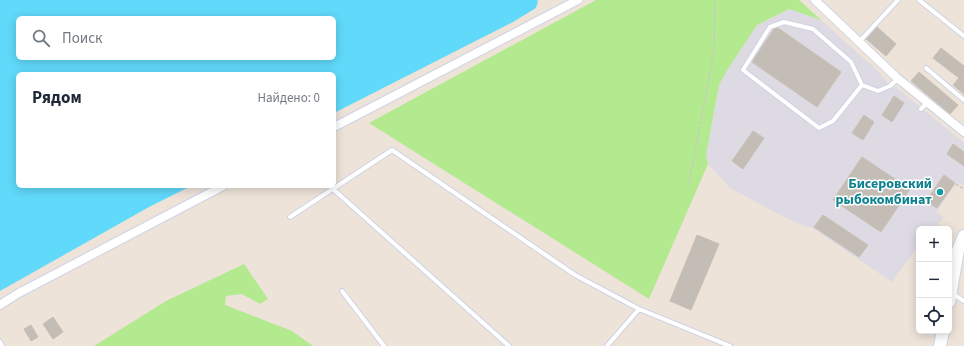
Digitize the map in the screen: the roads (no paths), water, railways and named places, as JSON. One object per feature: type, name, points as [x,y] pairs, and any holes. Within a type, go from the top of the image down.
[{"type":"main road","points":[[952,282],[956,251],[964,236]]},
{"type":"main road","points":[[940,346],[942,334]]},
{"type":"street","points":[[336,126],[500,42],[578,0]]},
{"type":"street","points":[[815,0],[899,79],[964,132]]},
{"type":"street","points":[[0,305],[17,294],[218,188]]},
{"type":"lane","points":[[859,42],[898,0]]},
{"type":"lane","points":[[919,0],[964,36]]},
{"type":"lane","points":[[862,85],[833,121],[819,128],[743,70],[770,27],[784,22],[813,29],[851,62],[862,85],[878,90],[890,86],[899,79]]},
{"type":"lane","points":[[926,68],[964,100]]},
{"type":"lane","points":[[921,110],[928,102]]},
{"type":"lane","points":[[336,187],[392,150],[575,275],[639,309],[730,346]]},
{"type":"lane","points":[[290,217],[333,189],[509,346]]},
{"type":"lane","points":[[342,291],[384,346]]},
{"type":"lane","points":[[952,298],[964,301]]},
{"type":"lane","points":[[607,346],[639,309]]},
{"type":"lane","points":[[0,342],[2,346]]},
{"type":"lane","points":[[610,342],[615,346]]},
{"type":"water","points":[[0,0],[538,1],[536,8],[513,22],[336,112],[336,72],[16,72],[16,188],[187,188],[149,207],[0,291]]},
{"type":"place","name":"Бисеровский рыбокомбинат","points":[[940,192]]}]
